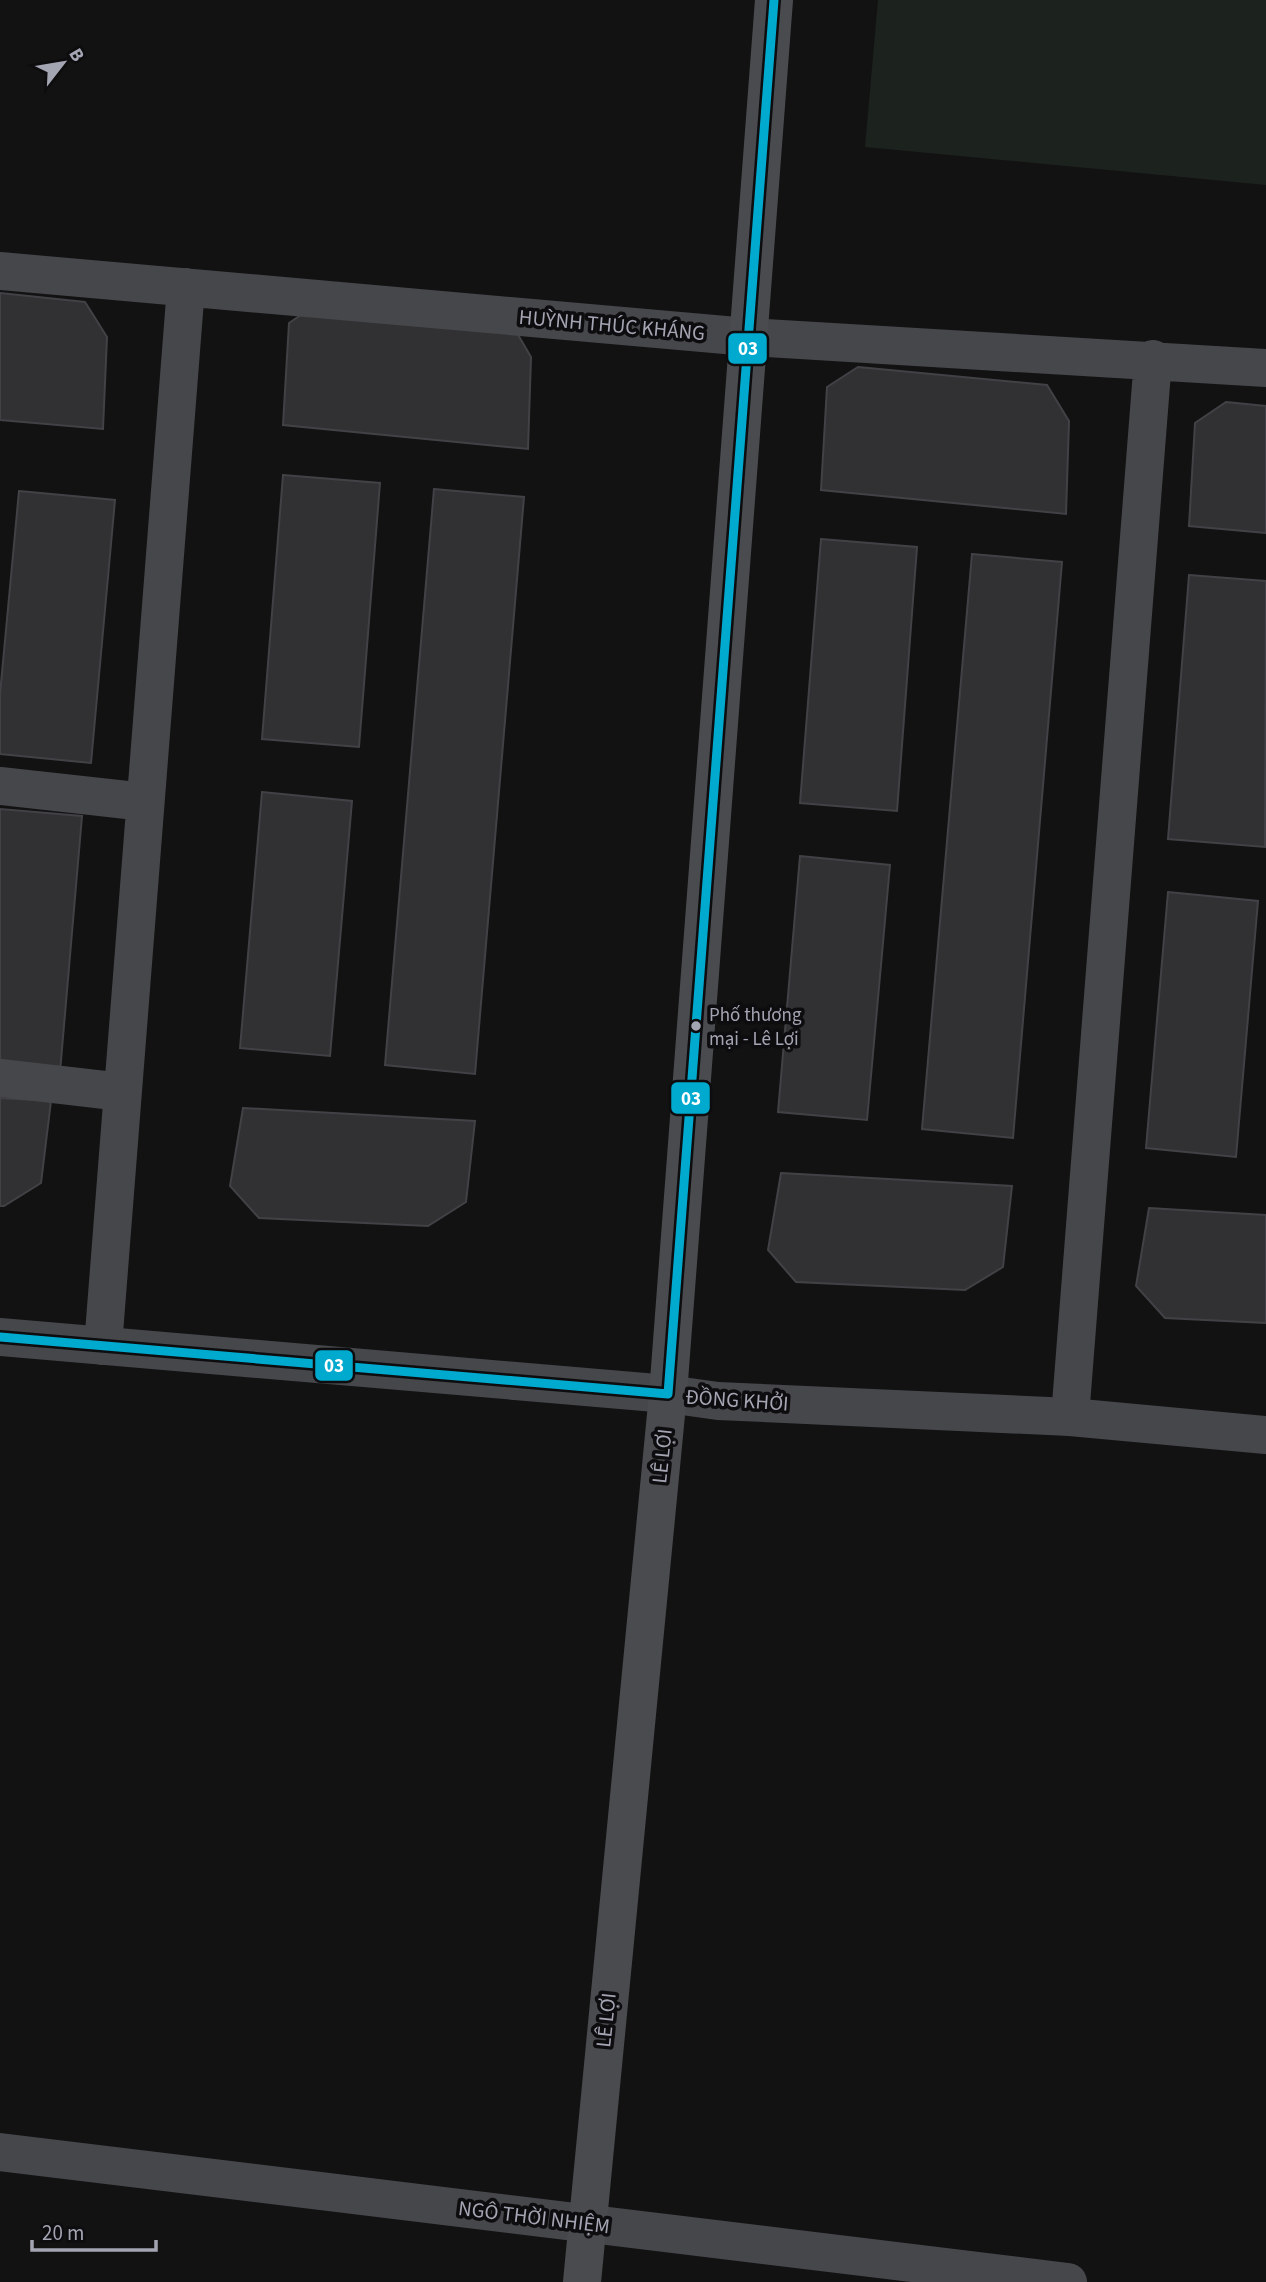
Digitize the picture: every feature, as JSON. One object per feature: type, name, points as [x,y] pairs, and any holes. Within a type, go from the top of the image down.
[{"type":"main road","name":"LÊ LỢI","points":[[582,2282],[668,1394],[774,0]]},
{"type":"street","name":"HUỲNH THÚC KHÁNG","points":[[0,271],[748,337],[1153,359],[1266,368]]},
{"type":"street","points":[[103,1346],[186,287]]},
{"type":"street","points":[[1070,1417],[1153,359]]},
{"type":"street","points":[[0,786],[145,802]]},
{"type":"street","points":[[0,1079],[122,1092]]},
{"type":"street","name":"ĐỒNG KHỞI","points":[[0,1337],[668,1394],[718,1401],[1070,1417],[1266,1435]]},
{"type":"street","name":"NGÔ THỜI NHIỆM","points":[[0,2152],[1068,2282]]},
{"type":"shaded area","points":[[878,0],[1266,0],[1266,185],[865,147]]},
{"type":"building","points":[[0,293],[85,302],[107,337],[103,429],[0,420]]},
{"type":"building","points":[[320,302],[510,321],[531,357],[528,449],[283,425],[289,323]]},
{"type":"building","points":[[858,367],[1047,385],[1069,421],[1066,514],[821,490],[827,387]]},
{"type":"building","points":[[1226,402],[1266,406],[1266,533],[1189,526],[1195,423]]},
{"type":"building","points":[[283,475],[380,483],[359,747],[262,739]]},
{"type":"building","points":[[434,489],[524,497],[475,1074],[385,1065]]},
{"type":"building","points":[[19,491],[115,500],[91,763],[0,754],[0,694]]},
{"type":"building","points":[[821,539],[917,547],[897,811],[800,803]]},
{"type":"building","points":[[972,554],[1062,562],[1013,1138],[922,1129]]},
{"type":"building","points":[[1189,575],[1266,581],[1265,847],[1168,839]]},
{"type":"building","points":[[262,792],[352,801],[330,1056],[240,1048]]},
{"type":"building","points":[[0,809],[82,816],[60,1072],[0,1066]]},
{"type":"building","points":[[800,856],[890,865],[867,1120],[778,1112]]},
{"type":"building","points":[[1168,892],[1258,901],[1236,1157],[1146,1148]]},
{"type":"building","points":[[0,1098],[51,1101],[41,1183],[4,1206],[0,1206]]},
{"type":"building","points":[[243,1108],[475,1121],[466,1202],[428,1226],[259,1218],[230,1186]]},
{"type":"building","points":[[781,1173],[1012,1186],[1003,1267],[965,1290],[796,1282],[768,1250]]},
{"type":"building","points":[[1149,1208],[1266,1215],[1266,1323],[1165,1318],[1136,1286]]},
{"type":"transit line","name":"03","points":[[668,1394],[774,0]]},
{"type":"transit line","name":"03","points":[[0,1337],[668,1394]]},
{"type":"place","name":"Phố thương mại - Lê Lợi","points":[[696,1026]]}]
